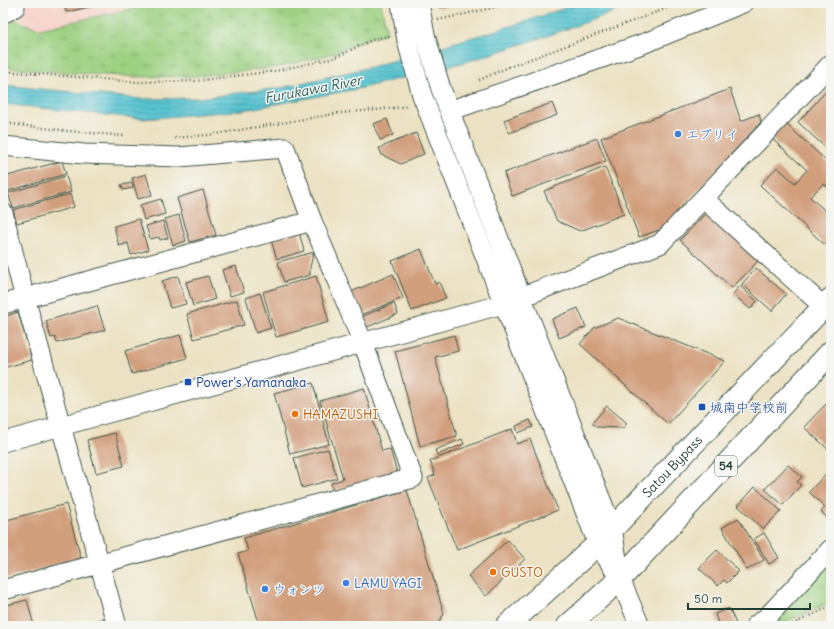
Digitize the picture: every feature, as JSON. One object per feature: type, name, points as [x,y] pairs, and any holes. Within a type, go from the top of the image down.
[{"type":"highway","name":"Satou Bypass","points":[[507,626],[598,544],[827,303]]},
{"type":"highway","name":"54","points":[[568,626],[620,579],[831,352]]},
{"type":"street","points":[[3,11],[6,12],[15,7],[14,3]]},
{"type":"street","points":[[401,3],[400,38],[417,100],[503,304],[598,544],[620,579],[640,624]]},
{"type":"street","points":[[419,3],[430,28],[441,89],[449,111],[612,528],[620,579]]},
{"type":"street","points":[[449,111],[645,43],[743,3]]},
{"type":"street","points":[[3,442],[503,304],[660,244],[831,64]]},
{"type":"street","points":[[3,146],[84,154],[179,157],[285,148],[312,221],[363,343],[413,478],[100,562],[3,590]]},
{"type":"street","points":[[704,199],[827,303]]},
{"type":"street","points":[[3,213],[25,298],[117,626]]},
{"type":"street","points":[[3,304],[312,221]]},
{"type":"street","points":[[755,626],[766,618],[831,549]]},
{"type":"path","points":[[430,28],[514,3]]},
{"type":"path","points":[[475,82],[509,67],[681,3]]},
{"type":"path","points":[[3,71],[138,82],[195,81],[275,71],[334,58],[372,40],[400,38]]},
{"type":"path","points":[[173,138],[216,134],[340,112],[395,108],[417,100]]},
{"type":"path","points":[[3,123],[68,131],[128,136]]},
{"type":"path","points":[[789,626],[831,606]]},
{"type":"shaded area","points":[[20,3],[157,3],[40,29],[23,22]]},
{"type":"green space","points":[[157,3],[381,3],[387,33],[371,37],[332,54],[274,68],[194,76],[138,77],[3,67],[3,16],[40,29]]},
{"type":"green space","points":[[831,560],[831,602],[776,626],[768,626]]},
{"type":"water","name":"Furukawa River","points":[[579,3],[639,3],[553,34],[473,60],[362,88],[244,110],[144,119],[3,104],[3,85],[141,99],[199,98],[280,88],[371,67],[521,23]]},
{"type":"building","points":[[64,3],[104,3],[104,4],[66,12]]},
{"type":"building","points":[[438,3],[465,3],[465,4],[439,8]]},
{"type":"building","points":[[831,86],[831,153],[798,122]]},
{"type":"building","points":[[730,89],[741,121],[759,114],[761,122],[662,229],[639,237],[601,138]]},
{"type":"building","points":[[552,103],[557,115],[509,133],[504,120]]},
{"type":"building","points":[[387,119],[393,135],[380,140],[373,124]]},
{"type":"building","points":[[785,123],[831,165],[831,181],[826,186],[823,184],[810,197],[831,216],[831,238],[825,245],[760,185],[777,167],[795,183],[807,170],[771,138]]},
{"type":"building","points":[[416,133],[424,154],[401,164],[382,155],[379,148]]},
{"type":"building","points":[[597,138],[606,161],[512,196],[504,173]]},
{"type":"building","points":[[62,161],[66,174],[8,191],[4,177]]},
{"type":"building","points":[[605,167],[624,214],[580,231],[557,221],[544,191]]},
{"type":"building","points":[[146,174],[152,195],[138,199],[132,178]]},
{"type":"building","points":[[66,176],[71,192],[13,208],[8,193]]},
{"type":"building","points":[[132,183],[133,188],[123,190],[121,185]]},
{"type":"building","points":[[203,190],[216,235],[190,242],[177,198]]},
{"type":"building","points":[[70,194],[74,207],[17,223],[13,210]]},
{"type":"building","points":[[161,199],[165,214],[144,220],[140,205]]},
{"type":"building","points":[[708,211],[760,259],[732,288],[680,240]]},
{"type":"building","points":[[179,215],[186,241],[173,245],[165,219]]},
{"type":"building","points":[[139,219],[148,250],[131,255],[128,243],[119,246],[114,226]]},
{"type":"building","points":[[163,221],[168,238],[160,240],[159,237],[150,239],[146,226]]},
{"type":"building","points":[[299,232],[304,251],[277,259],[271,240]]},
{"type":"building","points":[[421,249],[435,284],[439,282],[446,298],[412,311],[392,261]]},
{"type":"building","points":[[314,252],[310,267],[310,275],[284,282],[278,262]]},
{"type":"building","points":[[236,266],[244,292],[230,296],[222,270]]},
{"type":"building","points":[[756,268],[786,294],[772,311],[742,284]]},
{"type":"building","points":[[393,274],[403,298],[360,315],[351,292]]},
{"type":"building","points":[[178,276],[186,304],[170,308],[162,281]]},
{"type":"building","points":[[208,276],[215,299],[193,306],[186,282]]},
{"type":"building","points":[[316,276],[329,322],[276,337],[263,292]]},
{"type":"building","points":[[740,286],[757,301],[750,309],[733,294]]},
{"type":"building","points":[[260,293],[271,328],[256,333],[246,298]]},
{"type":"building","points":[[237,300],[244,325],[194,339],[187,314]]},
{"type":"building","points":[[394,303],[398,314],[365,328],[361,317]]},
{"type":"building","points":[[97,306],[105,330],[57,343],[55,337],[51,338],[46,321]]},
{"type":"building","points":[[578,308],[586,327],[559,338],[552,319]]},
{"type":"building","points":[[18,312],[32,360],[3,368],[3,317]]},
{"type":"building","points":[[618,318],[725,361],[668,424],[580,344],[594,328]]},
{"type":"building","points":[[180,335],[187,358],[132,374],[125,351]]},
{"type":"building","points":[[454,335],[458,351],[435,357],[457,436],[420,446],[395,351]]},
{"type":"building","points":[[313,383],[329,444],[290,454],[274,393]]},
{"type":"building","points":[[364,388],[382,451],[390,449],[397,473],[333,491],[331,483],[343,479],[320,401]]},
{"type":"building","points":[[826,404],[831,409],[831,452],[804,427]]},
{"type":"building","points":[[607,406],[627,423],[623,428],[596,427],[592,423]]},
{"type":"building","points":[[530,420],[533,427],[518,433],[516,426]]},
{"type":"building","points":[[512,429],[517,444],[530,439],[558,510],[457,550],[428,478],[435,475],[430,461]]},
{"type":"building","points":[[115,433],[124,466],[96,473],[87,440]]},
{"type":"building","points":[[462,439],[464,444],[437,455],[435,450]]},
{"type":"building","points":[[328,449],[337,478],[302,488],[294,458]]},
{"type":"building","points":[[788,465],[802,477],[797,482],[801,485],[783,505],[765,489]]},
{"type":"building","points":[[831,468],[831,521],[821,512],[825,507],[809,492]]},
{"type":"building","points":[[755,487],[781,511],[763,529],[738,506]]},
{"type":"building","points":[[407,490],[444,614],[436,626],[260,626],[238,554],[248,551],[244,538]]},
{"type":"building","points":[[66,504],[81,558],[3,580],[3,521]]},
{"type":"building","points":[[738,518],[764,560],[747,570],[722,528]]},
{"type":"building","points":[[764,533],[779,558],[769,564],[754,539]]},
{"type":"building","points":[[508,540],[525,559],[486,596],[468,576]]},
{"type":"building","points":[[717,550],[739,571],[727,583],[724,580],[718,586],[699,568]]},
{"type":"building","points":[[27,600],[34,626],[4,626],[3,606]]},
{"type":"building","points":[[729,608],[737,626],[719,626],[715,614]]},
{"type":"building","points":[[106,618],[108,626],[80,625]]},
{"type":"place","name":"エブリイ","points":[[678,134]]},
{"type":"place","name":"Power's Yamanaka","points":[[188,382]]},
{"type":"place","name":"城南中学校前","points":[[702,407]]},
{"type":"place","name":"HAMAZUSHI","points":[[295,414]]},
{"type":"place","name":"GUSTO","points":[[493,572]]},
{"type":"place","name":"LAMU YAGI","points":[[346,583]]},
{"type":"place","name":"ウォンツ","points":[[265,589]]}]
